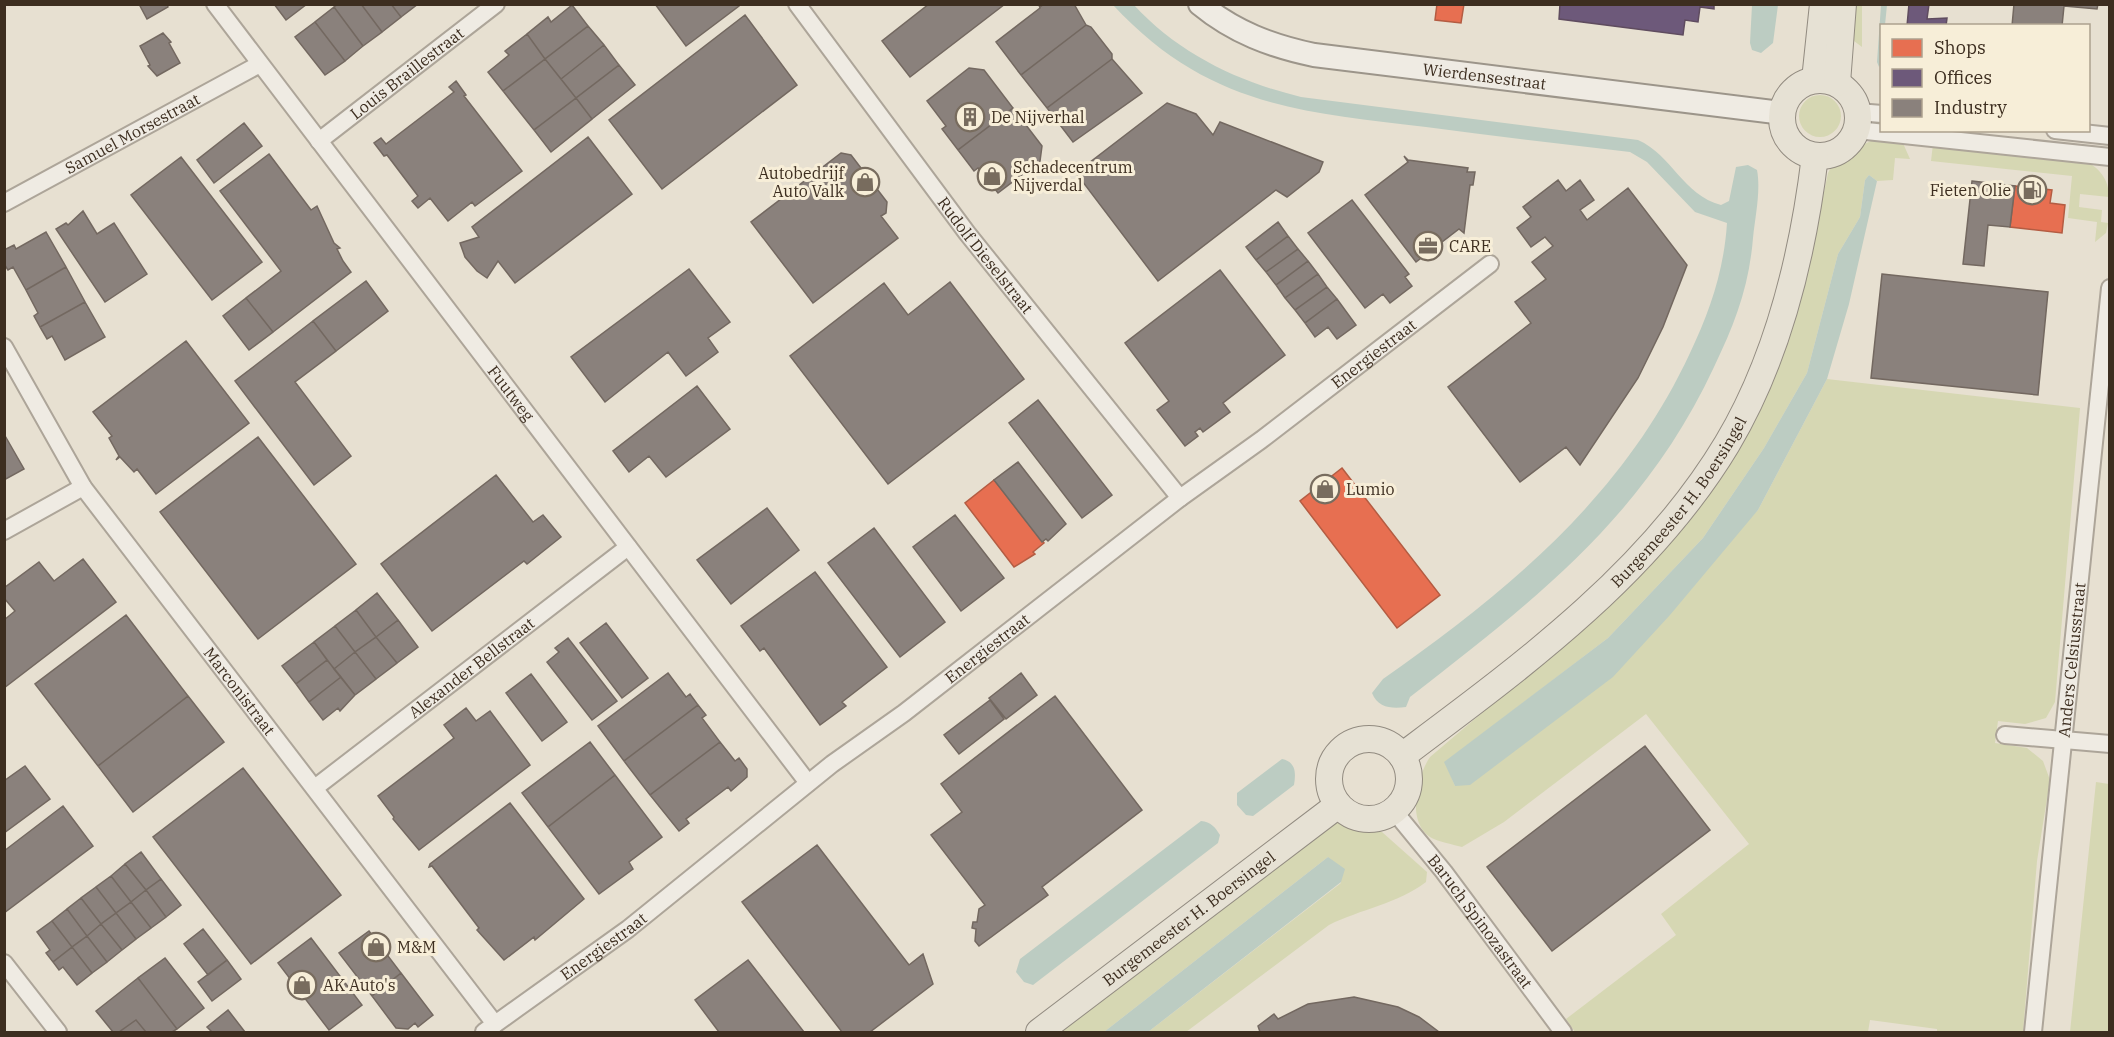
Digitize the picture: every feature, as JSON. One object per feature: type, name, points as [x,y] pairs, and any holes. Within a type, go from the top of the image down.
[{"type":"main road","points":[[1823,4],[1826,82]]},
{"type":"main road","points":[[1826,82],[1843,4]]},
{"type":"main road","points":[[1826,82],[1853,97],[1866,119],[1842,150],[1815,156],[1797,148],[1788,139],[1783,128],[1782,113],[1793,90],[1826,82]]},
{"type":"main road","name":"Burgemeester H. Boersingel","points":[[1402,756],[1508,676],[1630,566],[1678,513],[1727,444],[1769,359],[1795,274],[1815,156]]},
{"type":"main road","points":[[1371,739],[1389,744],[1402,756],[1407,765],[1409,785],[1401,804],[1394,811],[1384,816],[1364,819],[1345,812],[1338,805],[1330,788],[1330,770],[1338,754],[1345,747],[1371,739]]},
{"type":"main road","name":"Burgemeester H. Boersingel","points":[[1039,1032],[1338,805]]},
{"type":"street","name":"Fuutweg","points":[[215,4],[808,783]]},
{"type":"street","name":"Louis Braillestraat","points":[[319,141],[496,4]]},
{"type":"street","name":"Rudolf Dieselstraat","points":[[797,4],[968,233],[1180,498]]},
{"type":"street","name":"Wierdensestraat","points":[[1200,4],[1231,26],[1264,43],[1314,55],[1782,113]]},
{"type":"street","name":"Samuel Morsestraat","points":[[4,203],[260,64]]},
{"type":"street","points":[[1949,132],[2109,157]]},
{"type":"street","points":[[2073,132],[2109,136]]},
{"type":"street","name":"Energiestraat","points":[[489,1028],[628,929],[808,783],[903,713],[1180,498],[1261,440],[1490,264]]},
{"type":"street","name":"Anders Celsiusstraat","points":[[2033,1032],[2106,347],[2109,288]]},
{"type":"street","name":"Marconistraat","points":[[4,347],[83,487],[316,787],[489,1028]]},
{"type":"street","points":[[4,531],[83,487]]},
{"type":"street","name":"Alexander Bellstraat","points":[[316,787],[628,547]]},
{"type":"street","points":[[2005,735],[2109,744]]},
{"type":"street","name":"Baruch Spinozastraat","points":[[1394,811],[1444,872],[1563,1032]]},
{"type":"street","points":[[4,963],[58,1032]]},
{"type":"green space","points":[[1849,5],[1862,5],[1862,47],[1846,35]]},
{"type":"green space","points":[[1820,95],[1835,101],[1841,116],[1835,131],[1820,137],[1805,131],[1799,116],[1805,101]]},
{"type":"green space","points":[[1877,138],[1902,141],[1910,159],[1895,158],[1893,180],[1877,181],[1869,175],[1865,180],[1860,217],[1838,254],[1807,373],[1764,448],[1703,538],[1608,638],[1445,762],[1455,786],[1758,510],[1827,379],[2080,408],[2055,702],[2046,718],[2025,724],[1998,721],[1995,743],[2027,748],[2043,761],[2050,780],[2037,861],[2023,1032],[1937,1032],[1937,1029],[1870,1020],[1868,1032],[1575,1032],[1566,1019],[1676,935],[1661,914],[1749,844],[1646,714],[1504,822],[1462,847],[1433,839],[1423,830],[1416,810],[1421,775],[1430,757],[1628,589],[1649,557],[1689,510],[1813,244],[1828,173],[1833,163],[1850,151]]},
{"type":"green space","points":[[1933,144],[2083,160],[2089,163],[2105,179],[2109,197],[2080,194],[2079,207],[2102,210],[2101,222],[2108,223],[2106,233],[2095,242],[2097,222],[2068,218],[2072,176],[1931,161]]},
{"type":"green space","points":[[2096,782],[2109,784],[2109,1032],[2070,1032]]},
{"type":"green space","points":[[1332,821],[1382,832],[1427,872],[1426,882],[1403,896],[1329,925],[1186,1032],[1148,1032],[1341,883],[1328,857],[1104,1032],[1052,1032]]},
{"type":"shaded area","points":[[1113,5],[1134,5],[1170,38],[1232,74],[1301,97],[1638,140],[1660,155],[1697,193],[1721,205],[1729,201],[1736,167],[1748,165],[1757,170],[1757,204],[1751,256],[1735,320],[1722,351],[1686,420],[1655,468],[1583,552],[1501,625],[1410,697],[1406,707],[1396,708],[1382,705],[1372,693],[1383,679],[1475,611],[1559,537],[1597,496],[1663,405],[1704,322],[1723,257],[1727,223],[1695,212],[1647,162],[1630,152],[1336,116],[1256,98],[1219,84],[1183,64],[1148,38]]},
{"type":"shaded area","points":[[1752,5],[1778,5],[1773,43],[1761,53],[1752,50],[1750,43]]},
{"type":"shaded area","points":[[1881,5],[1887,5],[1885,24],[1880,24],[1879,67],[1877,62]]},
{"type":"shaded area","points":[[1869,175],[1877,181],[1849,304],[1827,379],[1758,510],[1670,615],[1613,677],[1470,785],[1455,786],[1444,762],[1608,638],[1703,538],[1764,448],[1807,373],[1838,254],[1860,217],[1865,180]]},
{"type":"shaded area","points":[[1282,759],[1287,760],[1294,769],[1294,785],[1253,816],[1246,815],[1237,805],[1237,793]]},
{"type":"shaded area","points":[[1201,821],[1210,824],[1220,835],[1218,843],[1033,985],[1024,982],[1016,972],[1020,959]]},
{"type":"shaded area","points":[[1328,857],[1345,869],[1341,882],[1148,1032],[1104,1032]]},
{"type":"building: Shops","points":[[1437,4],[1464,4],[1461,23],[1435,20]]},
{"type":"building: Shops","points":[[2015,186],[2052,190],[2050,203],[2065,205],[2062,233],[2010,227]]},
{"type":"building: Shops","points":[[1342,468],[1440,595],[1397,628],[1300,501]]},
{"type":"building: Shops","points":[[994,480],[1044,543],[1033,552],[1035,554],[1014,567],[965,503]]},
{"type":"building: Offices","points":[[1560,4],[1714,4],[1714,9],[1700,7],[1698,22],[1685,20],[1683,35],[1559,19]]},
{"type":"building: Offices","points":[[1909,4],[1929,4],[1927,19],[1947,18],[1946,24],[1907,24]]},
{"type":"building: Industry","points":[[139,4],[167,4],[168,7],[147,19]]},
{"type":"building: Industry","points":[[274,4],[307,4],[286,20]]},
{"type":"building: Industry","points":[[338,4],[361,4],[382,32],[363,46],[334,7]]},
{"type":"building: Industry","points":[[361,4],[391,4],[401,17],[382,32]]},
{"type":"building: Industry","points":[[391,4],[418,4],[401,17]]},
{"type":"building: Industry","points":[[655,4],[738,4],[739,6],[686,46]]},
{"type":"building: Industry","points":[[929,4],[1005,4],[910,77],[882,41]]},
{"type":"building: Industry","points":[[1044,4],[1074,4],[1086,25],[1021,75],[996,42],[1040,8],[1039,5],[1040,7]]},
{"type":"building: Industry","points":[[2014,4],[2098,4],[2097,9],[2064,6],[2062,24],[2012,24]]},
{"type":"building: Industry","points":[[572,5],[588,26],[545,59],[527,34],[548,17],[551,22]]},
{"type":"building: Industry","points":[[334,7],[363,46],[345,61],[315,22]]},
{"type":"building: Industry","points":[[745,15],[797,85],[662,189],[609,120]]},
{"type":"building: Industry","points":[[315,22],[345,61],[325,75],[295,37]]},
{"type":"building: Industry","points":[[1086,25],[1091,27],[1112,54],[1112,59],[1047,108],[1021,75]]},
{"type":"building: Industry","points":[[588,26],[604,45],[561,79],[545,59]]},
{"type":"building: Industry","points":[[163,33],[171,42],[169,43],[180,63],[157,76],[148,66],[150,65],[140,46]]},
{"type":"building: Industry","points":[[527,34],[545,59],[503,91],[488,72],[509,55],[505,51]]},
{"type":"building: Industry","points":[[604,45],[619,65],[576,98],[561,79]]},
{"type":"building: Industry","points":[[545,59],[576,98],[534,130],[503,91]]},
{"type":"building: Industry","points":[[1112,59],[1142,93],[1073,142],[1047,108]]},
{"type":"building: Industry","points":[[619,65],[635,85],[592,119],[576,98]]},
{"type":"building: Industry","name":"De Nijverhal","points":[[969,68],[984,70],[1013,108],[958,150],[942,129],[946,126],[927,101]]},
{"type":"building: Industry","points":[[456,81],[466,95],[464,96],[522,171],[475,206],[472,202],[448,221],[430,198],[418,208],[412,201],[418,196],[387,155],[384,156],[374,143],[381,138],[386,144],[454,92],[449,87]]},
{"type":"building: Industry","points":[[576,98],[592,119],[551,152],[534,130]]},
{"type":"building: Industry","points":[[1167,103],[1196,114],[1213,135],[1220,122],[1323,162],[1319,172],[1287,197],[1276,190],[1158,281],[1076,173]]},
{"type":"building: Industry","points":[[1013,108],[1042,146],[1040,161],[998,193],[978,168],[974,171],[958,150]]},
{"type":"building: Industry","points":[[244,123],[262,146],[214,183],[197,160]]},
{"type":"building: Industry","points":[[588,137],[632,194],[515,283],[498,261],[487,278],[477,271],[465,257],[460,243],[479,237],[472,227]]},
{"type":"building: Industry","points":[[841,153],[851,155],[887,202],[886,213],[881,216],[898,238],[813,303],[751,222]]},
{"type":"building: Industry","points":[[269,154],[311,210],[317,206],[334,243],[340,248],[337,249],[343,261],[351,272],[273,332],[246,298],[281,271],[220,191]]},
{"type":"building: Industry","points":[[1404,156],[1408,160],[1468,168],[1467,172],[1475,172],[1473,185],[1470,185],[1464,233],[1459,229],[1416,262],[1365,195],[1408,162]]},
{"type":"building: Industry","points":[[181,157],[262,262],[212,300],[131,195]]},
{"type":"building: Industry","points":[[1558,180],[1566,191],[1580,180],[1594,200],[1580,210],[1587,220],[1628,188],[1687,265],[1663,327],[1638,378],[1580,465],[1566,447],[1520,482],[1448,387],[1531,323],[1515,302],[1546,279],[1532,262],[1553,246],[1545,237],[1531,247],[1517,228],[1531,217],[1523,207]]},
{"type":"building: Industry","points":[[1972,181],[2015,186],[2010,227],[1988,225],[1984,266],[1963,264]]},
{"type":"building: Industry","points":[[1352,200],[1409,274],[1405,277],[1412,286],[1390,303],[1383,294],[1365,308],[1308,233]]},
{"type":"building: Industry","points":[[83,211],[97,234],[114,223],[147,274],[105,302],[56,229],[66,223],[68,225]]},
{"type":"building: Industry","points":[[1278,222],[1288,236],[1256,260],[1246,247]]},
{"type":"building: Industry","points":[[46,232],[66,267],[26,290],[13,267],[8,270],[4,264],[4,250],[14,245],[16,249]]},
{"type":"building: Industry","points":[[1288,236],[1298,249],[1266,272],[1256,260]]},
{"type":"building: Industry","points":[[1298,249],[1308,261],[1276,285],[1266,272]]},
{"type":"building: Industry","points":[[1308,261],[1318,274],[1285,298],[1276,285]]},
{"type":"building: Industry","points":[[66,267],[85,302],[40,327],[34,316],[38,313],[26,290]]},
{"type":"building: Industry","points":[[689,269],[730,322],[708,338],[718,352],[686,376],[668,352],[605,402],[571,357]]},
{"type":"building: Industry","points":[[1220,270],[1285,355],[1223,403],[1230,412],[1203,432],[1200,428],[1195,432],[1198,436],[1185,446],[1157,410],[1169,401],[1125,343]]},
{"type":"building: Industry","points":[[1318,274],[1327,287],[1295,310],[1285,298]]},
{"type":"building: Industry","points":[[1882,274],[2048,292],[2038,395],[1871,378]]},
{"type":"building: Industry","points":[[366,281],[388,311],[336,351],[313,321]]},
{"type":"building: Industry","points":[[950,282],[1024,379],[888,484],[790,356],[884,283],[908,315]]},
{"type":"building: Industry","points":[[1327,287],[1337,299],[1305,323],[1295,310]]},
{"type":"building: Industry","points":[[246,298],[273,332],[249,350],[223,316]]},
{"type":"building: Industry","points":[[1337,299],[1356,325],[1337,339],[1328,327],[1315,337],[1305,323]]},
{"type":"building: Industry","points":[[85,302],[105,337],[65,360],[52,336],[47,339],[40,327]]},
{"type":"building: Industry","points":[[313,321],[336,351],[295,382],[351,456],[314,485],[235,381]]},
{"type":"building: Industry","points":[[186,341],[249,423],[156,494],[137,469],[134,472],[120,457],[116,460],[119,456],[109,438],[112,436],[93,412]]},
{"type":"building: Industry","points":[[697,386],[730,429],[666,477],[649,456],[629,472],[613,451]]},
{"type":"building: Industry","points":[[1038,400],[1112,495],[1082,518],[1009,423]]},
{"type":"building: Industry","points":[[4,434],[24,469],[4,480]]},
{"type":"building: Industry","points":[[258,437],[356,564],[258,639],[160,512]]},
{"type":"building: Industry","points":[[1018,462],[1066,524],[1048,541],[1046,539],[1042,542],[994,480]]},
{"type":"building: Industry","points":[[496,475],[533,522],[543,515],[561,537],[527,564],[524,561],[432,631],[381,564]]},
{"type":"building: Industry","points":[[767,508],[799,550],[731,604],[697,560]]},
{"type":"building: Industry","points":[[955,515],[1004,578],[961,611],[913,547]]},
{"type":"building: Industry","points":[[874,528],[945,622],[900,657],[828,563]]},
{"type":"building: Industry","points":[[83,559],[116,602],[4,688],[4,620],[15,611],[4,598],[4,588],[39,562],[54,581]]},
{"type":"building: Industry","points":[[815,572],[887,667],[842,702],[846,706],[820,725],[764,648],[760,651],[741,626]]},
{"type":"building: Industry","points":[[377,593],[398,620],[376,637],[356,610]]},
{"type":"building: Industry","points":[[356,610],[376,637],[355,652],[335,626]]},
{"type":"building: Industry","points":[[126,615],[188,696],[98,766],[35,684]]},
{"type":"building: Industry","points":[[398,620],[418,647],[397,663],[376,637]]},
{"type":"building: Industry","points":[[606,623],[648,678],[622,698],[580,643]]},
{"type":"building: Industry","points":[[335,626],[355,652],[334,669],[314,642]]},
{"type":"building: Industry","points":[[376,637],[397,663],[376,679],[355,652]]},
{"type":"building: Industry","points":[[568,638],[617,701],[592,720],[547,662],[559,652],[555,648]]},
{"type":"building: Industry","points":[[314,642],[327,660],[296,684],[282,666]]},
{"type":"building: Industry","points":[[355,652],[376,679],[355,695],[334,669]]},
{"type":"building: Industry","points":[[327,660],[341,677],[309,702],[296,684]]},
{"type":"building: Industry","points":[[668,673],[686,697],[690,694],[698,705],[624,761],[598,726]]},
{"type":"building: Industry","points":[[1021,673],[1037,695],[1006,719],[989,698]]},
{"type":"building: Industry","points":[[531,674],[567,722],[542,741],[506,693]]},
{"type":"building: Industry","points":[[341,677],[355,695],[340,711],[338,708],[323,720],[309,702]]},
{"type":"building: Industry","points":[[188,696],[224,742],[133,812],[98,766]]},
{"type":"building: Industry","points":[[1055,696],[1142,810],[1042,887],[1048,895],[979,946],[975,941],[976,929],[972,928],[973,922],[977,922],[979,909],[985,905],[931,835],[962,812],[941,784]]},
{"type":"building: Industry","points":[[990,700],[1004,719],[959,754],[944,735]]},
{"type":"building: Industry","points":[[698,705],[706,715],[702,718],[720,742],[650,795],[624,761]]},
{"type":"building: Industry","points":[[466,708],[476,721],[490,711],[530,765],[419,850],[393,819],[394,817],[378,796],[454,738],[444,725]]},
{"type":"building: Industry","points":[[590,742],[615,775],[548,827],[522,793]]},
{"type":"building: Industry","points":[[720,742],[735,761],[739,758],[747,769],[747,777],[731,791],[728,787],[686,819],[689,823],[679,831],[650,795]]},
{"type":"building: Industry","points":[[1645,746],[1710,830],[1552,951],[1487,867]]},
{"type":"building: Industry","points":[[25,766],[50,799],[4,833],[4,781]]},
{"type":"building: Industry","points":[[243,768],[341,895],[251,964],[153,837]]},
{"type":"building: Industry","points":[[615,775],[662,837],[629,862],[633,869],[599,894],[548,827]]},
{"type":"building: Industry","points":[[510,803],[584,899],[535,940],[534,937],[504,960],[477,930],[479,928],[432,866],[429,867]]},
{"type":"building: Industry","points":[[63,806],[93,846],[4,913],[4,851]]},
{"type":"building: Industry","points":[[817,845],[909,965],[923,954],[933,984],[870,1032],[842,1032],[742,902]]},
{"type":"building: Industry","points":[[141,852],[161,879],[146,890],[125,864]]},
{"type":"building: Industry","points":[[125,864],[146,890],[131,902],[111,876]]},
{"type":"building: Industry","points":[[111,876],[131,902],[116,913],[96,887]]},
{"type":"building: Industry","points":[[161,879],[181,905],[166,917],[146,890]]},
{"type":"building: Industry","points":[[96,887],[116,913],[101,924],[81,898]]},
{"type":"building: Industry","points":[[146,890],[166,917],[151,928],[131,902]]},
{"type":"building: Industry","points":[[81,898],[101,924],[87,936],[67,909]]},
{"type":"building: Industry","points":[[131,902],[151,928],[136,939],[116,913]]},
{"type":"building: Industry","points":[[67,909],[87,936],[72,947],[52,921]]},
{"type":"building: Industry","points":[[116,913],[136,939],[122,950],[101,924]]},
{"type":"building: Industry","points":[[52,921],[72,947],[53,962],[46,953],[50,950],[37,932]]},
{"type":"building: Industry","points":[[101,924],[122,950],[107,962],[87,936]]},
{"type":"building: Industry","points":[[203,929],[227,960],[208,975],[184,944]]},
{"type":"building: Industry","points":[[369,931],[401,973],[372,996],[339,953]]},
{"type":"building: Industry","points":[[87,936],[107,962],[92,973],[72,947]]},
{"type":"building: Industry","points":[[311,938],[362,1005],[329,1030],[278,963]]},
{"type":"building: Industry","points":[[72,947],[92,973],[77,985],[63,967],[59,970],[53,962]]},
{"type":"building: Industry","points":[[165,958],[204,1008],[177,1029],[138,978]]},
{"type":"building: Industry","points":[[227,960],[241,979],[212,1001],[198,982]]},
{"type":"building: Industry","points":[[748,960],[804,1032],[719,1032],[695,1000]]},
{"type":"building: Industry","points":[[401,973],[433,1015],[418,1027],[415,1023],[408,1029],[396,1028],[372,996]]},
{"type":"building: Industry","points":[[138,978],[177,1029],[172,1032],[146,1032],[136,1020],[119,1032],[113,1032],[96,1011]]},
{"type":"building: Industry","points":[[1354,997],[1398,1007],[1419,1017],[1439,1032],[1260,1032],[1258,1026],[1274,1014],[1278,1019],[1308,1004]]},
{"type":"building: Industry","points":[[228,1010],[245,1032],[212,1032],[207,1027]]},
{"type":"building: Industry","points":[[136,1020],[146,1032],[119,1032]]},
{"type":"place","name":"De Nijverhal","points":[[970,117]]},
{"type":"place","name":"Schadecentrum Nijverdal","points":[[992,176]]},
{"type":"place","name":"Autobedrijf Auto Valk","points":[[865,182]]},
{"type":"place","name":"Fieten Olie","points":[[2032,190]]},
{"type":"place","name":"CARE","points":[[1428,246]]},
{"type":"place","name":"Lumio","points":[[1325,489]]},
{"type":"place","name":"M&M","points":[[376,947]]},
{"type":"place","name":"AK Auto's","points":[[302,985]]}]
